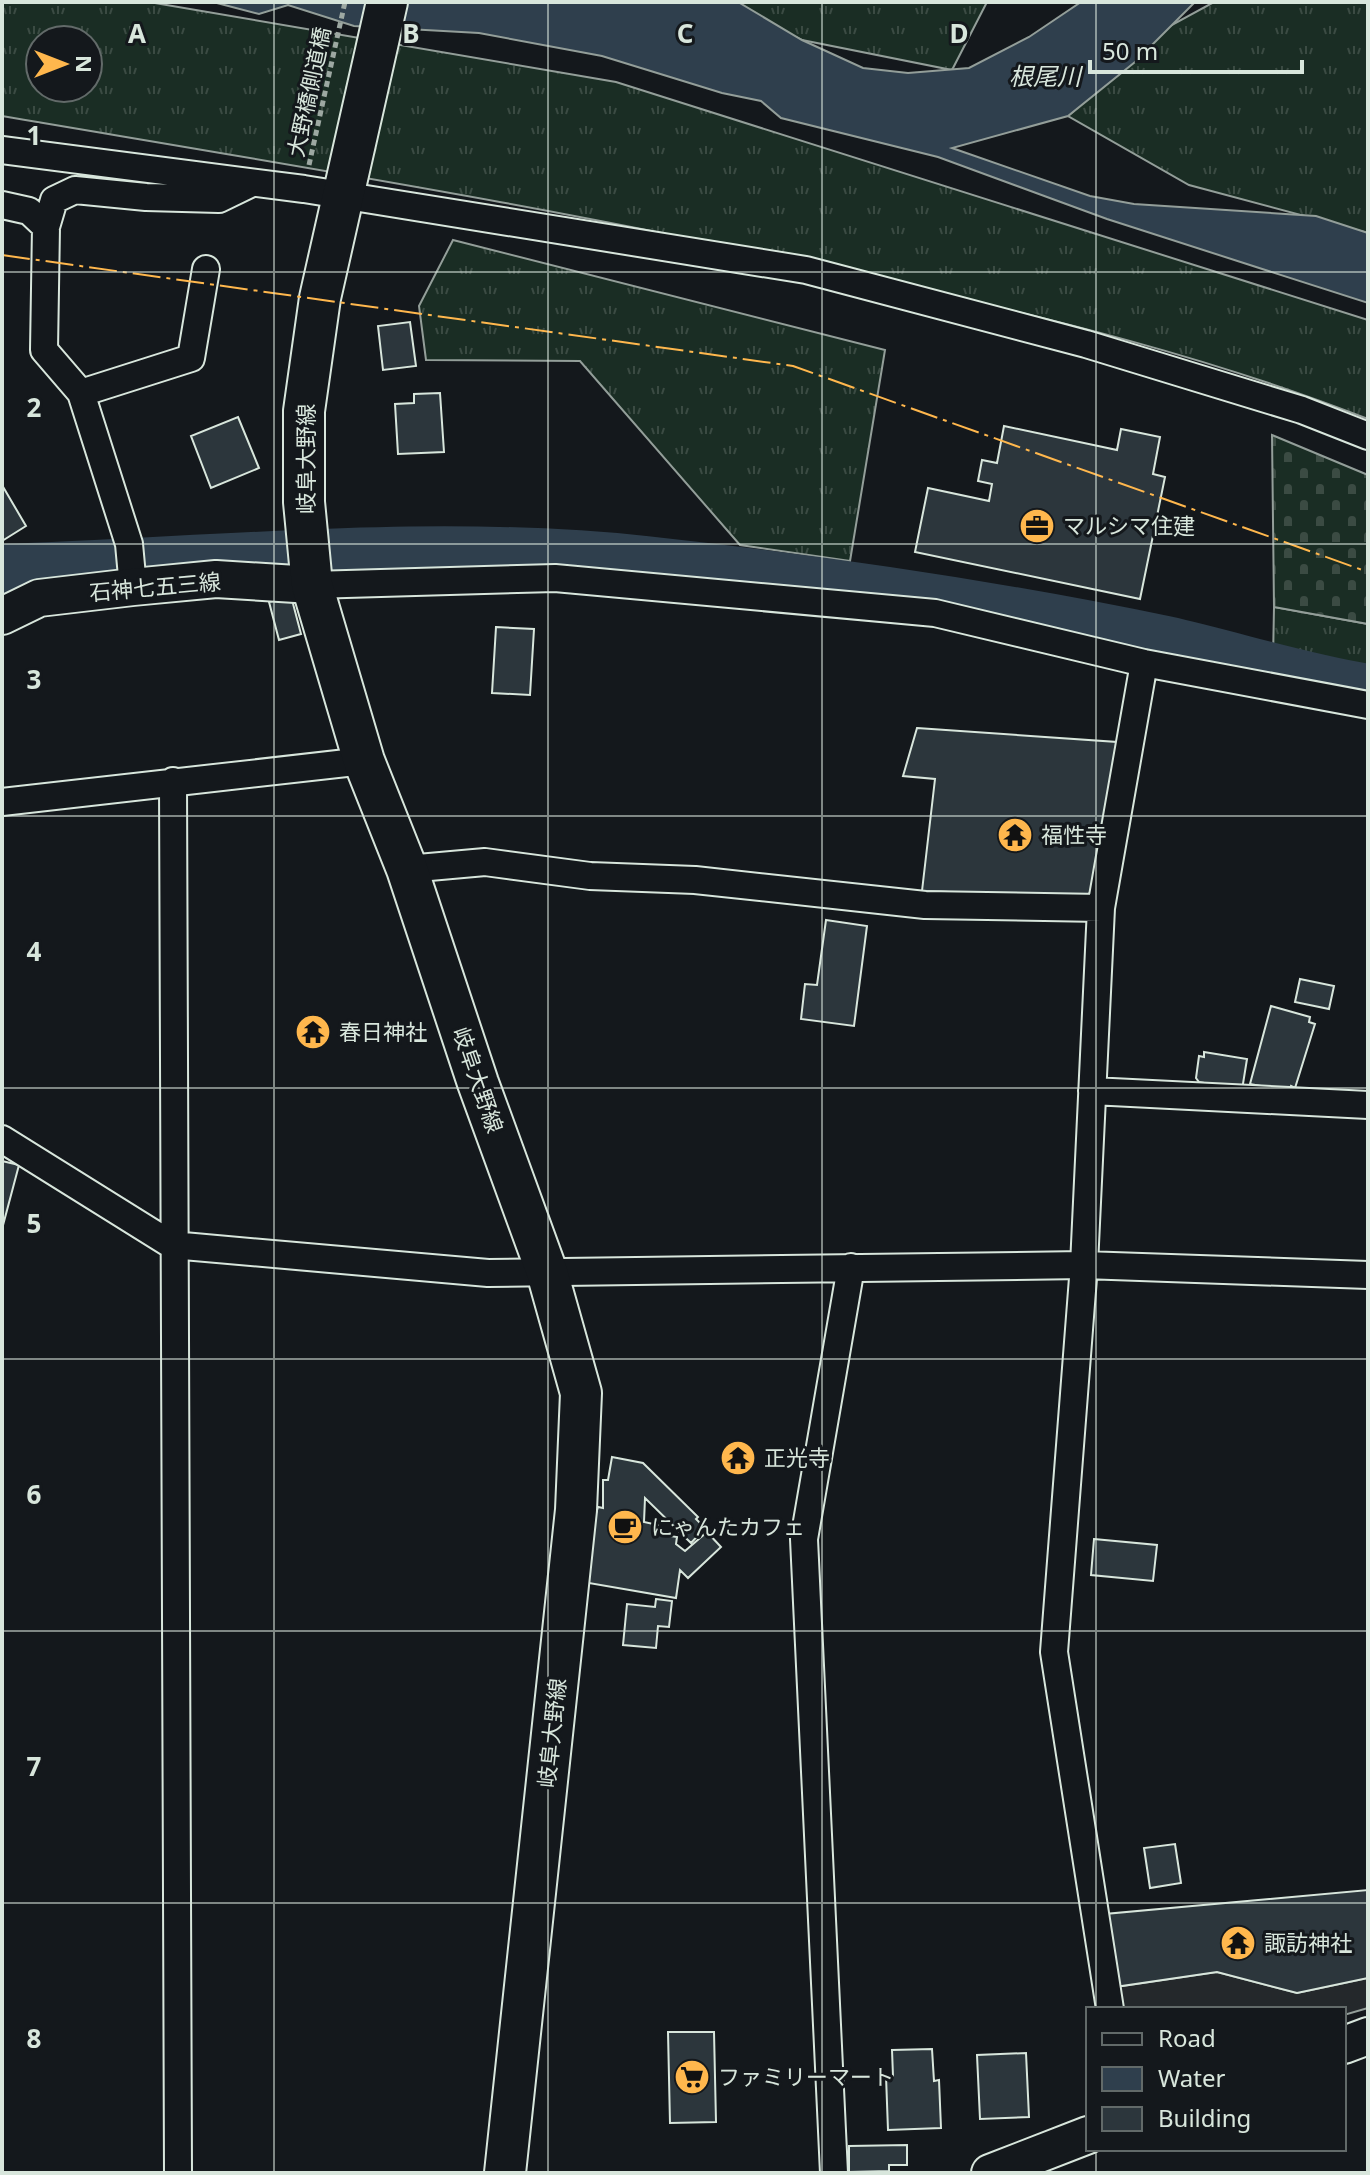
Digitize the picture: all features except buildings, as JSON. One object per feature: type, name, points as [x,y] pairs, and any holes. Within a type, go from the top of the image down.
[{"type":"main road","name":"岐阜大野線","points":[[387,2],[320,298],[304,411],[309,563],[364,761],[407,869],[478,1083],[547,1272],[581,1393],[576,1510],[505,2173]]},
{"type":"main road","name":"石神七五三線","points":[[2,616],[39,598],[132,581],[216,579],[309,563]]},
{"type":"main road","points":[[1346,2044],[1368,2036]]},
{"type":"main road","points":[[990,2173],[1086,2136]]},
{"type":"street","points":[[2,150],[304,189],[348,182],[806,270],[1086,344],[1302,410],[1368,436]]},
{"type":"street","points":[[132,581],[129,544],[81,393],[44,350],[46,227],[54,200],[75,190],[146,197],[219,199],[252,183]]},
{"type":"street","points":[[2,205],[29,211],[46,227]]},
{"type":"street","points":[[81,393],[191,358],[206,269]]},
{"type":"street","points":[[309,563],[555,578],[935,613],[1144,663],[1368,705]]},
{"type":"street","points":[[1110,2007],[1054,1652],[1084,1265],[1101,908],[1144,663]]},
{"type":"street","points":[[2,802],[364,761]]},
{"type":"street","points":[[173,781],[172,1245],[178,2173]]},
{"type":"street","points":[[407,869],[485,862],[590,876],[695,880],[925,905],[1101,908]]},
{"type":"street","points":[[1092,1091],[1368,1105]]},
{"type":"street","points":[[2,1139],[172,1245],[488,1273],[1084,1265],[1368,1275]]},
{"type":"street","points":[[834,2173],[804,1539],[851,1267]]},
{"type":"path","name":"大野橋側道橋","points":[[304,189],[345,2]]},
{"type":"green space","points":[[2,2],[149,2],[616,82],[1368,320],[1368,419],[1248,376],[1127,340],[1004,309],[663,233],[2,116]]},
{"type":"green space","points":[[720,2],[987,2],[952,70],[802,40]]},
{"type":"green space","points":[[1214,2],[1368,2],[1368,233],[1189,185],[1068,116],[1168,27]]},
{"type":"green space","points":[[453,240],[885,350],[850,561],[740,545],[580,361],[426,360],[419,306]]},
{"type":"green space","points":[[1272,435],[1368,475],[1368,624],[1274,607]]},
{"type":"green space","points":[[1274,607],[1368,624],[1368,679],[1273,661]]},
{"type":"shaded area","points":[[1217,1972],[1297,1993],[1368,1978],[1368,2008],[1346,2014],[1346,2007],[1118,2007],[1115,1987]]},
{"type":"water","name":"根尾川","points":[[213,2],[738,2],[802,40],[863,68],[908,73],[969,68],[1029,37],[1081,2],[1195,2],[1135,62],[1068,116],[952,148],[1090,196],[1134,204],[1316,216],[1368,233],[1368,303],[1107,219],[938,157],[781,118],[761,101],[722,93],[602,56],[479,33],[354,26],[288,5],[259,14]]},
{"type":"waterway","points":[[2,569],[404,552],[565,554],[646,561],[842,585],[1037,616],[1166,641],[1368,689]]},
{"type":"power","points":[[2,255],[793,366],[1368,572]]},
{"type":"place","name":"マルシマ住建","points":[[1037,526]]},
{"type":"place","name":"福性寺","points":[[1015,835]]},
{"type":"place","name":"春日神社","points":[[313,1032]]},
{"type":"place","name":"正光寺","points":[[738,1458]]},
{"type":"place","name":"にゃんたカフェ","points":[[625,1527]]},
{"type":"place","name":"諏訪神社","points":[[1238,1943]]},
{"type":"place","name":"ファミリーマート","points":[[692,2077]]}]
